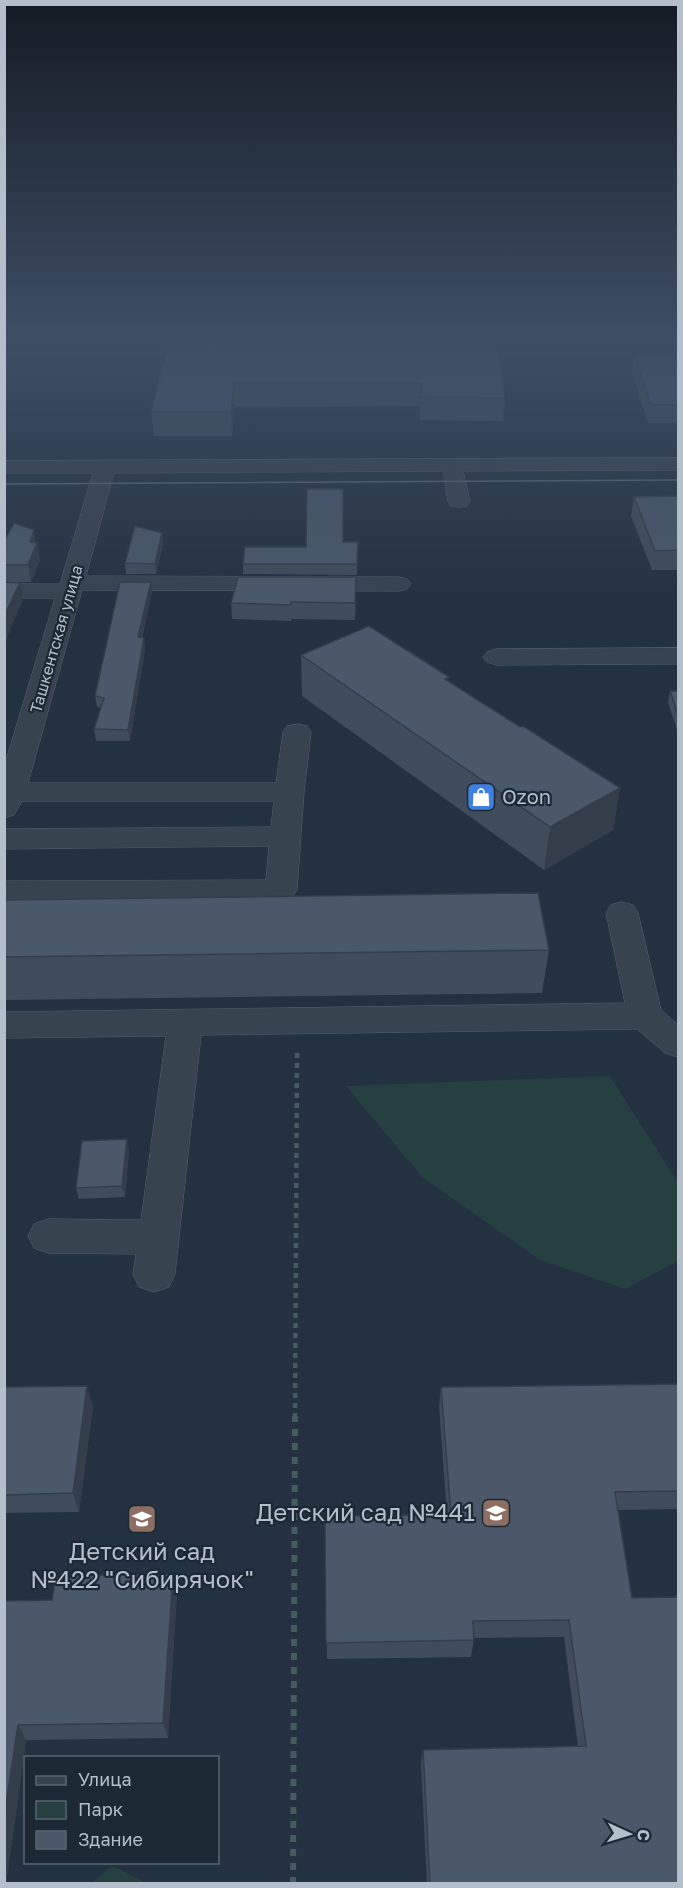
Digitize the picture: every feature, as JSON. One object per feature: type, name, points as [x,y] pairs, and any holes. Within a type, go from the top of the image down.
[{"type":"street","points":[[4,467],[678,464]]},
{"type":"street","points":[[453,465],[459,501]]},
{"type":"street","name":"Ташкентская улица","points":[[7,801],[13,761],[70,587],[105,467]]},
{"type":"street","points":[[4,591],[70,587],[399,584]]},
{"type":"street","points":[[496,657],[678,656]]},
{"type":"street","points":[[4,892],[281,890],[289,792],[297,732]]},
{"type":"street","points":[[7,801],[289,792]]},
{"type":"street","points":[[4,839],[286,836]]},
{"type":"street","points":[[622,913],[645,1016],[678,1044]]},
{"type":"street","points":[[4,1025],[645,1016]]},
{"type":"street","points":[[48,1236],[157,1255],[185,1022]]},
{"type":"path","points":[[293,1884],[297,1021]]},
{"type":"green space","points":[[610,1076],[675,1178],[678,1177],[678,1261],[625,1289],[540,1260],[422,1177],[346,1086]]},
{"type":"green space","points":[[112,1866],[147,1883],[92,1883]]},
{"type":"building","points":[[307,489],[343,489],[343,542],[358,542],[357,564],[243,564],[245,547],[306,547]]},
{"type":"building","points":[[678,496],[678,550],[655,551],[634,497]]},
{"type":"building","points":[[14,523],[34,530],[30,542],[37,543],[28,565],[4,565],[4,542]]},
{"type":"building","points":[[135,526],[162,533],[155,564],[125,563]]},
{"type":"building","points":[[238,577],[356,577],[355,603],[291,602],[290,605],[231,603]]},
{"type":"building","points":[[4,582],[20,583],[4,619]]},
{"type":"building","points":[[120,582],[151,582],[138,637],[144,638],[128,730],[94,729],[104,698],[95,696]]},
{"type":"building","points":[[369,626],[449,677],[445,679],[620,788],[550,827],[301,655]]},
{"type":"building","points":[[670,691],[678,691],[678,715]]},
{"type":"building","points":[[538,893],[549,950],[4,957],[4,900]]},
{"type":"building","points":[[127,1139],[122,1186],[76,1188],[82,1141]]},
{"type":"building","points":[[678,1384],[678,1491],[615,1492],[632,1598],[678,1597],[678,1884],[430,1884],[423,1750],[586,1746],[569,1620],[473,1621],[474,1640],[326,1643],[325,1516],[451,1515],[441,1387]]},
{"type":"building","points":[[87,1386],[73,1493],[4,1495],[4,1387]]},
{"type":"building","points":[[173,1574],[163,1723],[18,1725],[4,1818],[4,1601],[52,1600],[56,1576]]},
{"type":"tram line","points":[[4,484],[678,480]]},
{"type":"place","name":"Ozon","points":[[481,797]]},
{"type":"place","name":"Детский сад №441","points":[[496,1513]]},
{"type":"place","name":"Детский сад №422 \"Сибирячок\"","points":[[142,1519]]}]
